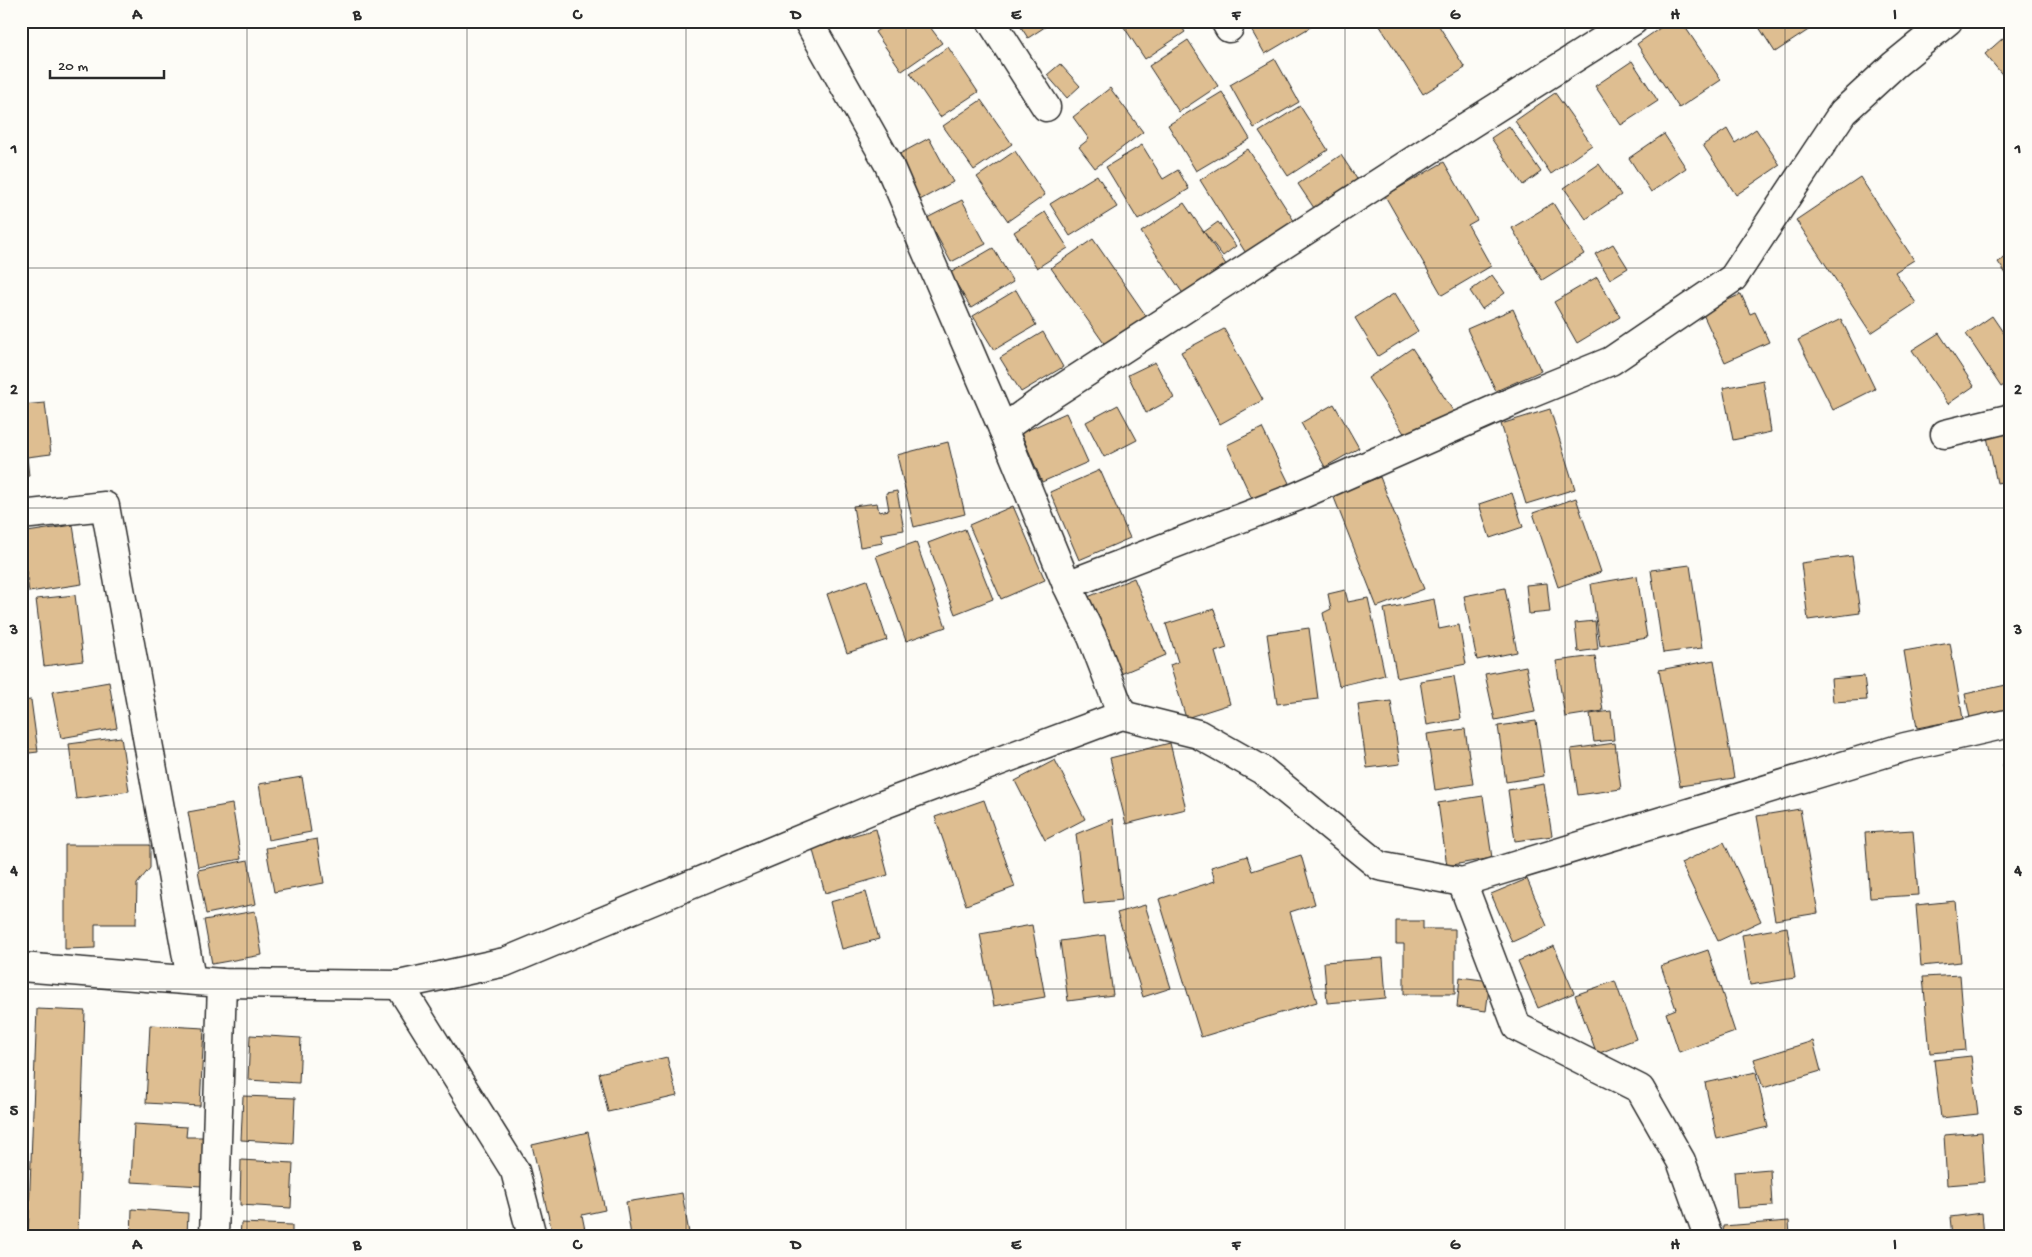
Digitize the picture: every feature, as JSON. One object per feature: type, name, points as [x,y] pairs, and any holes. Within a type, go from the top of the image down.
[{"type":"street","points":[[808,21],[889,165],[1002,429],[1066,585],[1092,637],[1122,715]]},
{"type":"street","points":[[991,21],[1046,107]]},
{"type":"street","points":[[1002,429],[1442,142],[1633,21]]},
{"type":"street","points":[[1066,585],[1296,497],[1525,396],[1611,361],[1733,278],[1843,112],[1894,65],[1948,21]]},
{"type":"street","points":[[1945,434],[2011,418]]},
{"type":"street","points":[[21,515],[105,506],[192,979]]},
{"type":"street","points":[[21,967],[192,979],[222,983],[399,984],[505,962],[885,804],[1122,715],[1198,734],[1262,770],[1379,866],[1462,882],[1905,747],[2011,723]]},
{"type":"street","points":[[1462,882],[1517,1027],[1640,1089],[1681,1161],[1708,1236]]},
{"type":"street","points":[[214,1236],[222,983]]},
{"type":"street","points":[[399,984],[516,1172],[532,1236]]},
{"type":"building","points":[[891,21],[930,21],[927,23],[942,43],[902,71],[875,32]]},
{"type":"building","points":[[1017,21],[1054,21],[1028,38]]},
{"type":"building","points":[[1120,21],[1178,21],[1185,32],[1145,59]]},
{"type":"building","points":[[1246,21],[1312,21],[1314,25],[1265,54]]},
{"type":"building","points":[[1380,21],[1436,21],[1465,68],[1423,94],[1378,23]]},
{"type":"building","points":[[1670,21],[1681,21],[1721,80],[1679,108],[1637,44]]},
{"type":"building","points":[[1755,21],[1809,21],[1813,27],[1775,52]]},
{"type":"building","points":[[2011,31],[2011,85],[1985,54]]},
{"type":"building","points":[[1188,40],[1218,86],[1179,112],[1149,66]]},
{"type":"building","points":[[948,47],[978,92],[940,117],[910,73]]},
{"type":"building","points":[[1275,59],[1299,102],[1254,128],[1230,85]]},
{"type":"building","points":[[1632,61],[1658,101],[1621,125],[1595,86]]},
{"type":"building","points":[[1060,64],[1080,86],[1067,98],[1047,75]]},
{"type":"building","points":[[1110,88],[1143,132],[1095,168],[1079,147],[1089,139],[1073,117]]},
{"type":"building","points":[[1222,92],[1250,139],[1196,171],[1168,125]]},
{"type":"building","points":[[1555,93],[1592,145],[1551,174],[1515,121]]},
{"type":"building","points":[[981,100],[1012,144],[974,170],[943,126]]},
{"type":"building","points":[[1300,106],[1328,150],[1288,176],[1259,132]]},
{"type":"building","points":[[1509,126],[1541,172],[1523,185],[1491,138]]},
{"type":"building","points":[[1727,129],[1735,143],[1756,129],[1780,165],[1736,195],[1703,145]]},
{"type":"building","points":[[1664,134],[1686,168],[1651,192],[1629,158]]},
{"type":"building","points":[[929,138],[953,182],[918,201],[894,157]]},
{"type":"building","points":[[1142,145],[1163,179],[1178,170],[1189,189],[1138,220],[1106,167]]},
{"type":"building","points":[[1248,149],[1298,227],[1249,258],[1200,180]]},
{"type":"building","points":[[1015,151],[1045,195],[1008,221],[977,177]]},
{"type":"building","points":[[1341,155],[1361,185],[1318,214],[1298,184]]},
{"type":"building","points":[[1444,162],[1477,220],[1468,225],[1491,266],[1442,295],[1385,196]]},
{"type":"building","points":[[1599,164],[1621,195],[1586,219],[1564,188]]},
{"type":"building","points":[[1097,175],[1117,207],[1070,236],[1050,204]]},
{"type":"building","points":[[1860,177],[1914,260],[1895,272],[1916,303],[1871,333],[1796,220]]},
{"type":"building","points":[[962,200],[986,244],[951,262],[927,218]]},
{"type":"building","points":[[1184,203],[1227,266],[1184,295],[1141,232]]},
{"type":"building","points":[[1553,203],[1584,254],[1542,280],[1512,228]]},
{"type":"building","points":[[1045,212],[1068,248],[1037,268],[1014,232]]},
{"type":"building","points":[[1218,222],[1236,246],[1223,256],[1204,232]]},
{"type":"building","points":[[1093,239],[1149,320],[1108,349],[1051,268]]},
{"type":"building","points":[[1613,244],[1628,268],[1610,279],[1595,254]]},
{"type":"building","points":[[993,248],[1013,282],[971,308],[950,273]]},
{"type":"building","points":[[2011,254],[2011,281],[1998,262]]},
{"type":"building","points":[[1492,275],[1505,293],[1482,309],[1470,291]]},
{"type":"building","points":[[1597,277],[1620,317],[1577,343],[1554,302]]},
{"type":"building","points":[[1016,290],[1036,325],[994,350],[973,316]]},
{"type":"building","points":[[1395,293],[1418,331],[1378,356],[1355,318]]},
{"type":"building","points":[[1741,294],[1750,314],[1755,312],[1769,342],[1725,362],[1702,312]]},
{"type":"building","points":[[1513,309],[1541,371],[1496,391],[1467,329]]},
{"type":"building","points":[[1992,316],[2011,344],[2011,381],[2001,387],[1966,334]]},
{"type":"building","points":[[1841,319],[1875,389],[1833,410],[1798,340]]},
{"type":"building","points":[[1224,329],[1263,400],[1220,424],[1181,352]]},
{"type":"building","points":[[1043,332],[1063,367],[1021,392],[1000,358]]},
{"type":"building","points":[[1939,333],[1974,386],[1948,404],[1912,350]]},
{"type":"building","points":[[1412,348],[1454,412],[1409,441],[1368,378]]},
{"type":"building","points":[[1155,362],[1174,398],[1146,413],[1128,375]]},
{"type":"building","points":[[1763,380],[1771,432],[1733,440],[1723,388]]},
{"type":"building","points":[[45,403],[51,454],[27,457],[29,476],[21,477],[21,405]]},
{"type":"building","points":[[1334,404],[1359,448],[1325,467],[1301,423]]},
{"type":"building","points":[[1118,405],[1137,440],[1104,457],[1086,422]]},
{"type":"building","points":[[1550,409],[1575,489],[1526,504],[1501,424]]},
{"type":"building","points":[[1066,413],[1088,462],[1042,482],[1021,433]]},
{"type":"building","points":[[1262,428],[1289,483],[1253,501],[1227,445]]},
{"type":"building","points":[[2011,431],[2011,480],[1997,483],[1987,437]]},
{"type":"building","points":[[948,442],[965,514],[914,527],[897,455]]},
{"type":"building","points":[[1100,470],[1130,538],[1079,560],[1050,492]]},
{"type":"building","points":[[1380,477],[1424,589],[1377,607],[1333,495]]},
{"type":"building","points":[[897,491],[904,530],[881,534],[883,543],[860,547],[853,506],[877,503],[879,512],[889,510],[886,493]]},
{"type":"building","points":[[1512,493],[1523,527],[1490,538],[1479,504]]},
{"type":"building","points":[[1576,498],[1601,572],[1558,587],[1533,513]]},
{"type":"building","points":[[1013,506],[1045,580],[1001,599],[969,525]]},
{"type":"building","points":[[73,525],[82,584],[29,592],[21,533]]},
{"type":"building","points":[[965,529],[993,599],[955,614],[928,543]]},
{"type":"building","points":[[916,542],[946,627],[906,641],[876,556]]},
{"type":"building","points":[[1852,556],[1860,613],[1808,620],[1801,563]]},
{"type":"building","points":[[1690,565],[1702,648],[1663,653],[1651,570]]},
{"type":"building","points":[[1637,576],[1647,638],[1600,646],[1591,584]]},
{"type":"building","points":[[1134,578],[1166,655],[1116,676],[1083,599]]},
{"type":"building","points":[[867,580],[887,640],[847,653],[827,594]]},
{"type":"building","points":[[1547,583],[1550,612],[1529,614],[1526,585]]},
{"type":"building","points":[[1505,588],[1517,652],[1477,660],[1464,596]]},
{"type":"building","points":[[1345,590],[1348,602],[1368,598],[1385,675],[1339,686],[1323,613],[1331,609],[1328,594]]},
{"type":"building","points":[[75,595],[83,661],[44,666],[36,599]]},
{"type":"building","points":[[1434,599],[1439,629],[1459,625],[1466,664],[1397,678],[1384,609]]},
{"type":"building","points":[[1214,609],[1227,648],[1215,652],[1230,704],[1186,718],[1170,665],[1178,662],[1166,624]]},
{"type":"building","points":[[1595,621],[1598,649],[1578,652],[1575,623]]},
{"type":"building","points":[[1309,628],[1318,699],[1277,704],[1267,634]]},
{"type":"building","points":[[1950,643],[1963,719],[1917,728],[1904,651]]},
{"type":"building","points":[[1595,656],[1603,711],[1565,717],[1556,661]]},
{"type":"building","points":[[1714,660],[1734,778],[1680,786],[1659,670]]},
{"type":"building","points":[[1526,666],[1535,712],[1495,720],[1485,674]]},
{"type":"building","points":[[1454,676],[1461,719],[1427,725],[1420,681]]},
{"type":"building","points":[[1864,676],[1867,700],[1833,702],[1831,679]]},
{"type":"building","points":[[109,682],[117,728],[61,738],[52,692]]},
{"type":"building","points":[[2006,685],[2011,709],[1970,718],[1965,694]]},
{"type":"building","points":[[31,700],[38,752],[21,754],[21,701]]},
{"type":"building","points":[[1391,701],[1400,764],[1367,768],[1358,705]]},
{"type":"building","points":[[1611,711],[1614,740],[1594,742],[1590,714]]},
{"type":"building","points":[[1536,721],[1544,776],[1506,782],[1498,726]]},
{"type":"building","points":[[1465,729],[1473,784],[1435,790],[1427,734]]},
{"type":"building","points":[[121,737],[129,791],[76,799],[69,744]]},
{"type":"building","points":[[1170,743],[1186,809],[1126,824],[1110,758]]},
{"type":"building","points":[[1615,743],[1621,789],[1578,795],[1571,749]]},
{"type":"building","points":[[1055,760],[1085,819],[1045,840],[1015,781]]},
{"type":"building","points":[[2003,764],[2011,764],[2011,833],[2009,833]]},
{"type":"building","points":[[302,777],[311,832],[268,840],[259,784]]},
{"type":"building","points":[[1544,784],[1552,836],[1515,841],[1508,790]]},
{"type":"building","points":[[1483,796],[1492,858],[1447,866],[1438,803]]},
{"type":"building","points":[[984,800],[1015,887],[966,905],[935,817]]},
{"type":"building","points":[[232,804],[241,859],[198,867],[188,812]]},
{"type":"building","points":[[1800,809],[1818,913],[1775,920],[1757,816]]},
{"type":"building","points":[[1113,819],[1122,900],[1084,904],[1076,834]]},
{"type":"building","points":[[876,829],[888,875],[825,893],[812,847]]},
{"type":"building","points":[[1913,830],[1918,895],[1870,898],[1865,833]]},
{"type":"building","points":[[317,839],[324,883],[274,892],[266,848]]},
{"type":"building","points":[[1724,842],[1761,921],[1718,941],[1681,863]]},
{"type":"building","points":[[65,845],[150,845],[150,868],[137,884],[136,924],[95,924],[95,948],[65,949]]},
{"type":"building","points":[[1301,855],[1315,904],[1290,912],[1317,1002],[1201,1037],[1159,899],[1215,881],[1211,867],[1247,856],[1252,871]]},
{"type":"building","points":[[248,860],[256,904],[206,914],[198,870]]},
{"type":"building","points":[[1527,879],[1547,926],[1512,942],[1491,894]]},
{"type":"building","points":[[866,892],[879,939],[842,949],[830,902]]},
{"type":"building","points":[[1955,901],[1961,962],[1921,966],[1916,905]]},
{"type":"building","points":[[1145,905],[1171,988],[1143,997],[1117,913]]},
{"type":"building","points":[[255,911],[262,955],[212,964],[204,920]]},
{"type":"building","points":[[1396,921],[1423,921],[1423,929],[1455,929],[1455,994],[1404,994],[1404,944],[1396,944]]},
{"type":"building","points":[[1032,925],[1045,997],[994,1006],[980,934]]},
{"type":"building","points":[[1787,927],[1795,978],[1750,985],[1742,935]]},
{"type":"building","points":[[1105,935],[1113,995],[1068,1001],[1060,941]]},
{"type":"building","points":[[1554,946],[1574,993],[1538,1008],[1518,961]]},
{"type":"building","points":[[1708,950],[1735,1032],[1679,1052],[1666,1013],[1676,1009],[1661,966]]},
{"type":"building","points":[[1383,958],[1386,998],[1327,1003],[1324,962]]},
{"type":"building","points":[[1960,975],[1966,1050],[1930,1053],[1923,977]]},
{"type":"building","points":[[1460,977],[1490,981],[1486,1011],[1457,1007]]},
{"type":"building","points":[[1615,981],[1636,1039],[1597,1054],[1575,995]]},
{"type":"building","points":[[37,1009],[85,1011],[78,1236],[28,1236]]},
{"type":"building","points":[[150,1025],[204,1028],[200,1106],[146,1103]]},
{"type":"building","points":[[250,1035],[301,1038],[299,1083],[248,1080]]},
{"type":"building","points":[[1813,1041],[1821,1071],[1763,1088],[1754,1059]]},
{"type":"building","points":[[1971,1056],[1978,1114],[1941,1118],[1934,1060]]},
{"type":"building","points":[[667,1057],[677,1096],[608,1112],[599,1073]]},
{"type":"building","points":[[1756,1072],[1768,1127],[1717,1139],[1705,1083]]},
{"type":"building","points":[[243,1096],[295,1098],[293,1143],[241,1140]]},
{"type":"building","points":[[134,1124],[187,1127],[186,1137],[204,1137],[202,1186],[131,1182]]},
{"type":"building","points":[[588,1132],[605,1210],[582,1215],[586,1235],[553,1236],[532,1145]]},
{"type":"building","points":[[1982,1132],[1985,1182],[1947,1185],[1944,1135]]},
{"type":"building","points":[[241,1160],[293,1163],[291,1208],[240,1205]]},
{"type":"building","points":[[1770,1169],[1772,1206],[1737,1208],[1734,1172]]},
{"type":"building","points":[[682,1193],[689,1233],[670,1236],[631,1236],[626,1202]]},
{"type":"building","points":[[132,1209],[188,1213],[187,1236],[131,1236]]},
{"type":"building","points":[[1982,1213],[1984,1236],[1952,1236],[1950,1217]]},
{"type":"building","points":[[1789,1221],[1790,1236],[1724,1236],[1723,1226]]},
{"type":"building","points":[[241,1223],[292,1225],[292,1236],[240,1236]]}]
